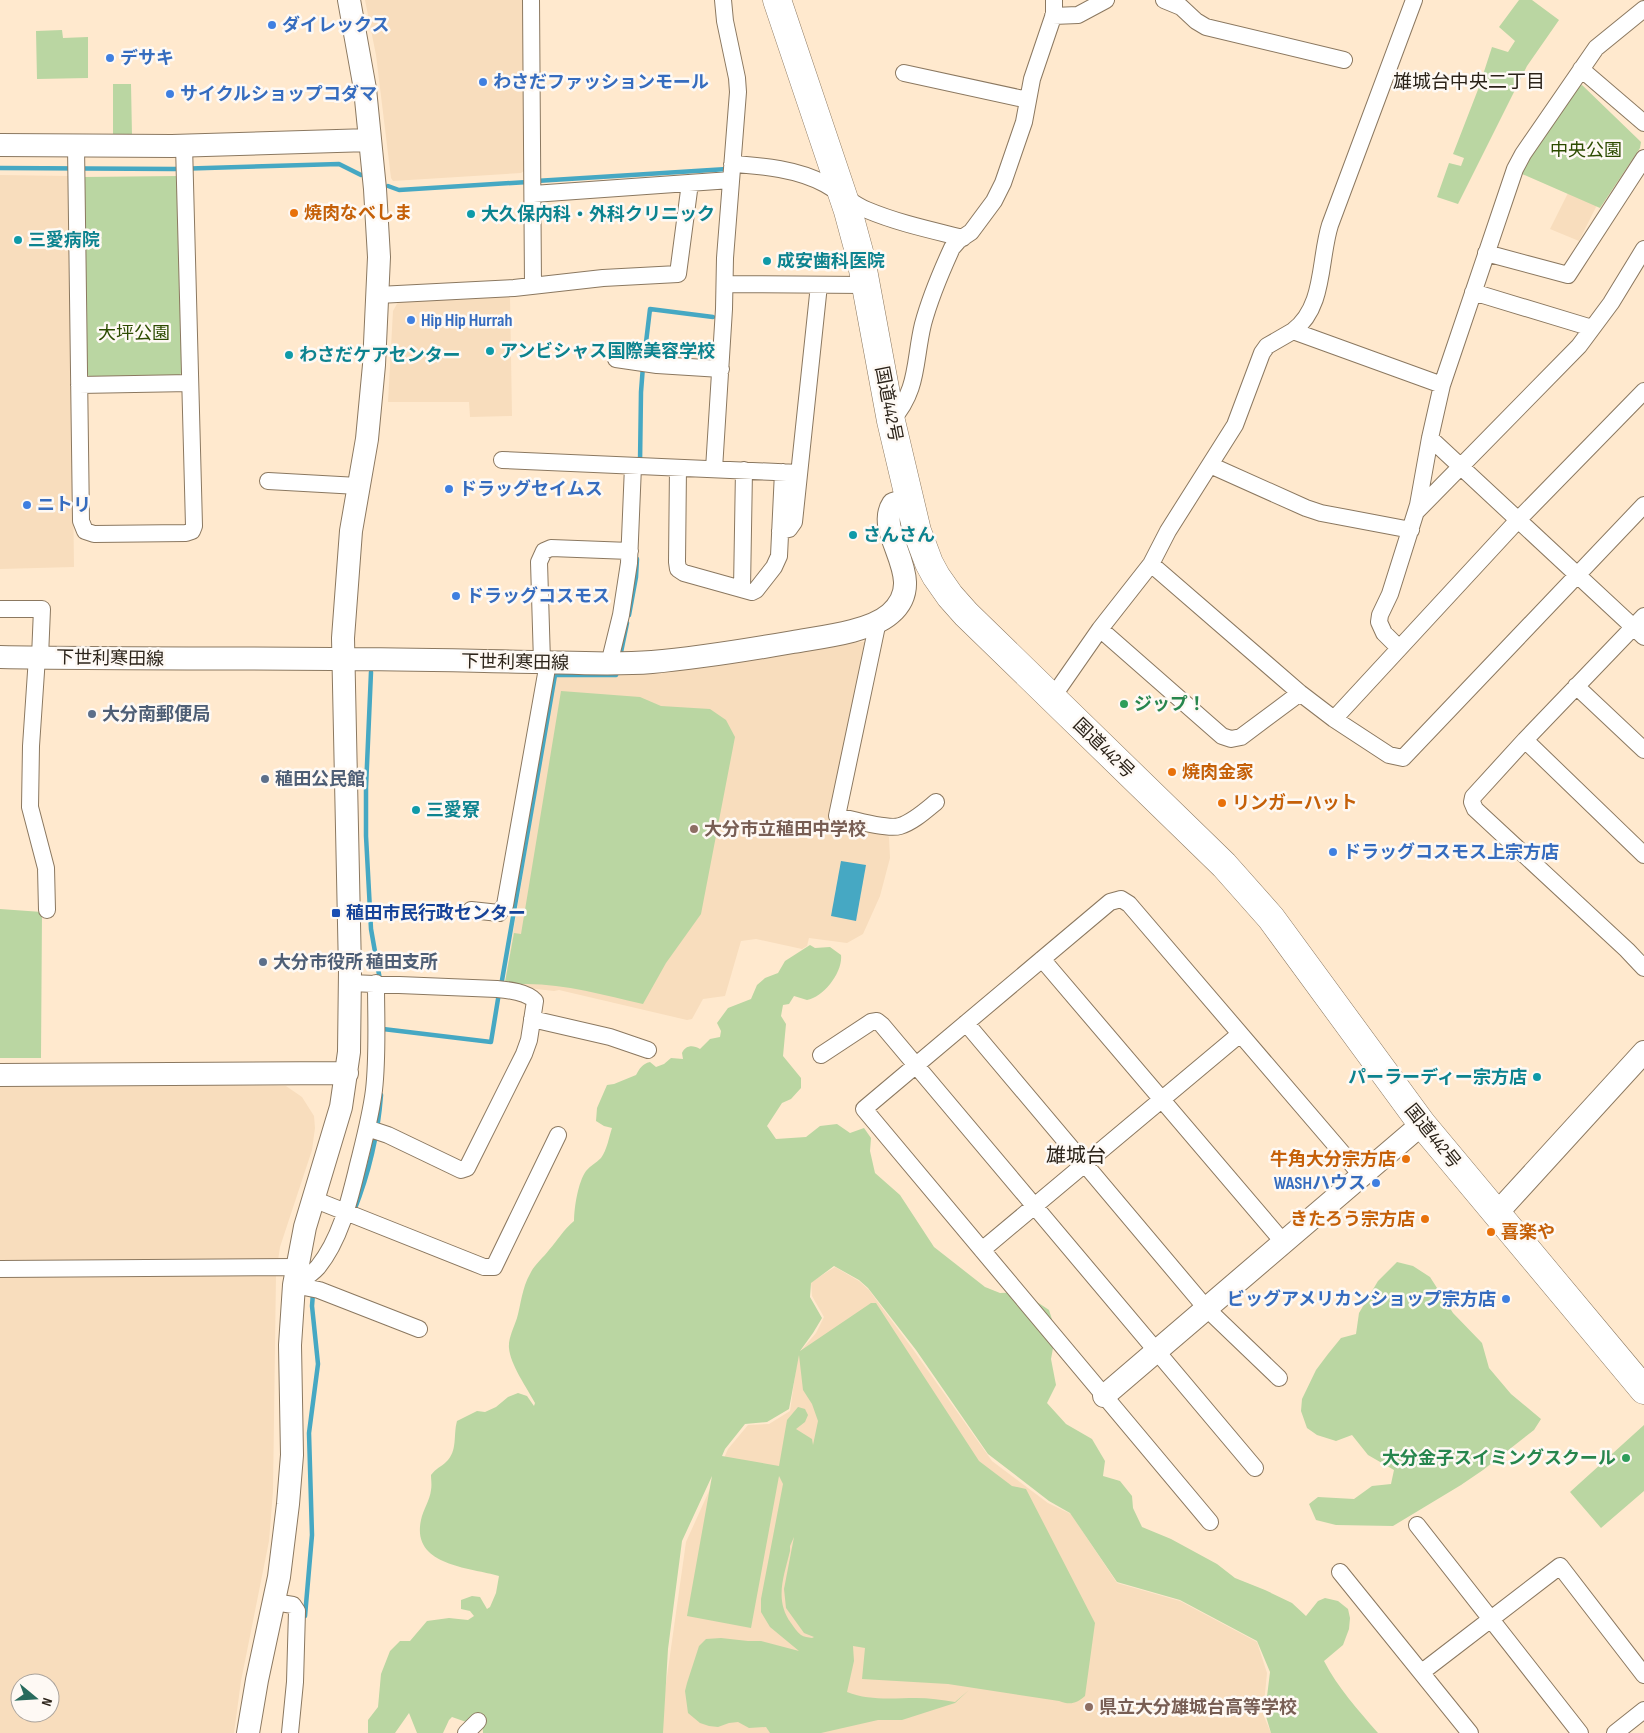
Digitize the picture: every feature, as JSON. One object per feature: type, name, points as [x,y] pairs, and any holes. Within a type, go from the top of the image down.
[{"type":"highway","name":"国道442号","points":[[777,0],[859,251],[891,421],[909,499],[923,548],[942,585],[966,614],[1185,825],[1249,892],[1271,918],[1422,1124],[1644,1390]]},
{"type":"street","points":[[248,1733],[256,1680],[282,1560],[292,1455],[290,1345],[305,1282],[313,1199],[338,1122],[349,1052],[350,983],[343,659],[349,548],[367,439],[374,365],[378,295],[378,237],[365,89],[349,0]]},
{"type":"street","points":[[531,0],[533,286]]},
{"type":"street","points":[[714,469],[725,258],[738,85],[723,0]]},
{"type":"street","points":[[891,421],[903,407],[913,386],[923,326],[936,286],[952,248],[971,232],[999,193],[1022,130],[1040,51],[1054,8],[1078,15],[1106,0]]},
{"type":"street","points":[[1164,0],[1181,7],[1196,21],[1206,26],[1344,60]]},
{"type":"street","points":[[1052,698],[1100,629],[1151,564],[1168,531],[1239,416],[1264,349],[1293,331],[1304,321],[1314,304],[1325,241],[1330,225],[1414,0]]},
{"type":"street","points":[[1399,648],[1384,633],[1379,622],[1416,512],[1442,385],[1515,169],[1523,154],[1596,48],[1644,9]]},
{"type":"street","points":[[1581,70],[1644,124]]},
{"type":"street","points":[[904,72],[1028,100]]},
{"type":"street","points":[[0,145],[76,153],[184,152],[370,140]]},
{"type":"street","points":[[76,153],[81,521],[85,530],[94,534],[186,534],[192,531],[194,526],[184,152]]},
{"type":"street","points":[[1486,253],[1568,275],[1644,158]]},
{"type":"street","points":[[533,194],[690,183],[732,172],[788,171],[816,180],[865,210],[890,219],[963,238]]},
{"type":"street","points":[[378,295],[533,286],[603,278],[678,274],[690,183]]},
{"type":"street","points":[[1416,512],[1579,346],[1638,271],[1644,249]]},
{"type":"street","points":[[725,284],[866,285]]},
{"type":"street","points":[[678,468],[678,569],[684,573],[754,592],[774,567],[778,556],[780,531],[791,472],[819,285]]},
{"type":"street","points":[[1473,292],[1592,328]]},
{"type":"street","points":[[1293,331],[1442,385]]},
{"type":"street","points":[[616,359],[720,369]]},
{"type":"street","points":[[79,385],[190,383]]},
{"type":"street","points":[[1334,719],[1518,520],[1644,391]]},
{"type":"street","points":[[1430,438],[1578,575],[1640,626],[1576,686],[1473,797],[1472,802],[1475,809],[1644,968]]},
{"type":"street","points":[[502,460],[791,472]]},
{"type":"street","points":[[1210,465],[1306,508],[1411,530]]},
{"type":"street","points":[[609,664],[621,615],[630,551],[633,466]]},
{"type":"street","points":[[742,589],[744,470]]},
{"type":"street","points":[[268,481],[358,486]]},
{"type":"street","name":"下世利寒田線","points":[[0,656],[343,659],[609,664],[672,660],[765,647],[863,627],[878,621],[898,606],[904,592],[905,576],[891,528],[889,513],[893,504],[909,499]]},
{"type":"street","points":[[1151,564],[1300,693],[1334,719],[1389,755],[1403,758],[1644,505]]},
{"type":"street","points":[[471,910],[500,913],[505,905],[545,662],[539,562],[541,554],[551,548],[630,551]]},
{"type":"street","points":[[0,609],[42,609],[31,746],[29,801],[47,874],[47,910]]},
{"type":"street","points":[[878,621],[837,816],[888,827],[897,827],[915,818],[936,802]]},
{"type":"street","points":[[1100,629],[1222,736],[1231,739],[1241,737],[1300,693]]},
{"type":"street","points":[[1576,686],[1644,750]]},
{"type":"street","points":[[1525,740],[1644,855]]},
{"type":"street","points":[[1210,1522],[864,1109],[1110,902],[1118,899],[1124,900],[1362,1176]]},
{"type":"street","points":[[1042,959],[1284,1243]]},
{"type":"street","points":[[350,983],[500,989],[534,998],[535,1001],[529,1040],[524,1054],[467,1168],[462,1170],[388,1135],[367,1128]]},
{"type":"street","points":[[305,1282],[322,1261],[336,1234],[350,1214],[372,1104],[375,1073],[376,983]]},
{"type":"street","points":[[532,1019],[626,1042],[648,1050]]},
{"type":"street","points":[[821,1055],[872,1022],[877,1021],[882,1024],[1255,1468]]},
{"type":"street","points":[[966,1023],[1206,1308],[1280,1378]]},
{"type":"street","points":[[982,1250],[1240,1034]]},
{"type":"street","points":[[1496,1214],[1644,1052]]},
{"type":"street","points":[[0,1075],[347,1073]]},
{"type":"street","points":[[1104,1396],[1422,1124]]},
{"type":"street","points":[[313,1199],[484,1267],[494,1266],[558,1135]]},
{"type":"street","points":[[0,1268],[305,1282],[419,1329]]},
{"type":"street","points":[[1416,1525],[1580,1733]]},
{"type":"street","points":[[1422,1672],[1560,1566],[1644,1675]]},
{"type":"street","points":[[1340,1572],[1470,1733]]},
{"type":"street","points":[[274,1602],[293,1605],[297,1611],[296,1682],[290,1733]]},
{"type":"street","points":[[1615,1733],[1644,1710]]},
{"type":"shaded area","points":[[365,0],[523,0],[524,171],[521,173],[393,181],[391,178],[376,55]]},
{"type":"shaded area","points":[[0,175],[69,176],[74,567],[0,569]]},
{"type":"shaded area","points":[[1568,193],[1597,205],[1579,241],[1550,229]]},
{"type":"shaded area","points":[[510,296],[512,416],[470,417],[469,402],[388,402],[393,311],[398,302]]},
{"type":"shaded area","name":"大分市立稙田中学校","points":[[870,641],[830,824],[889,837],[890,858],[880,896],[863,934],[847,943],[809,938],[807,946],[802,949],[756,939],[741,941],[725,996],[703,999],[692,1019],[687,1020],[559,990],[510,986],[505,982],[556,673],[733,663]]},
{"type":"shaded area","points":[[0,1084],[286,1086],[302,1097],[314,1116],[315,1128],[312,1150],[280,1247],[276,1274],[273,1491],[269,1541],[241,1681],[234,1733],[0,1733]]},
{"type":"shaded area","points":[[835,1267],[859,1281],[869,1290],[992,1461],[1048,1503],[1071,1514],[1117,1583],[1180,1601],[1257,1642],[1267,1673],[1263,1714],[1271,1733],[659,1733],[686,1542],[728,1449],[748,1425],[769,1424],[790,1411],[798,1354],[816,1333],[824,1317],[812,1296],[811,1282]]},
{"type":"green space","points":[[1519,0],[1532,0],[1559,20],[1527,66],[1458,204],[1437,197],[1449,163],[1461,166],[1464,158],[1453,154],[1492,47],[1508,52],[1515,41],[1499,27]]},
{"type":"green space","points":[[62,30],[63,38],[88,37],[88,78],[37,79],[36,31]]},
{"type":"green space","points":[[113,84],[131,84],[132,136],[113,136]]},
{"type":"green space","name":"中央公園","points":[[1582,85],[1641,142],[1640,148],[1600,208],[1522,174],[1526,161],[1576,88]]},
{"type":"green space","name":"大坪公園","points":[[178,176],[183,371],[174,381],[93,382],[86,372],[83,177]]},
{"type":"green space","points":[[561,691],[640,697],[661,706],[710,709],[726,720],[735,737],[701,914],[666,963],[643,1004],[558,986],[541,984],[507,985],[505,982],[514,933],[521,934]]},
{"type":"green space","points":[[0,909],[42,912],[41,1058],[0,1058]]},
{"type":"green space","points":[[810,945],[815,948],[830,947],[841,955],[841,962],[836,976],[826,989],[807,1000],[794,996],[789,1004],[783,1005],[781,1016],[786,1024],[783,1056],[801,1078],[801,1088],[791,1099],[782,1103],[767,1126],[776,1139],[806,1137],[820,1126],[837,1124],[850,1133],[864,1128],[871,1138],[870,1151],[875,1173],[900,1195],[934,1247],[985,1287],[1000,1293],[1022,1292],[1049,1310],[1056,1332],[1051,1359],[1056,1385],[1047,1403],[1066,1424],[1092,1439],[1105,1461],[1103,1476],[1120,1481],[1132,1496],[1133,1508],[1142,1527],[1171,1539],[1217,1564],[1235,1578],[1292,1603],[1306,1616],[1318,1601],[1325,1598],[1338,1601],[1348,1609],[1350,1618],[1349,1629],[1343,1645],[1324,1661],[1342,1690],[1378,1733],[1271,1733],[1265,1713],[1270,1672],[1257,1641],[1180,1600],[1117,1582],[1070,1513],[1049,1501],[988,1454],[916,1350],[868,1288],[859,1280],[834,1266],[811,1283],[810,1297],[822,1318],[800,1351],[871,1303],[876,1303],[979,1461],[1012,1486],[1026,1489],[1095,1623],[1085,1696],[1079,1701],[1066,1703],[948,1684],[862,1679],[865,1648],[853,1646],[854,1661],[847,1692],[873,1698],[921,1698],[955,1702],[969,1690],[955,1703],[902,1720],[878,1720],[821,1733],[770,1733],[766,1727],[749,1728],[738,1722],[718,1727],[700,1723],[688,1713],[685,1691],[699,1646],[706,1639],[721,1638],[761,1641],[799,1651],[770,1627],[761,1612],[761,1599],[783,1484],[779,1476],[751,1628],[687,1616],[712,1476],[682,1541],[668,1649],[663,1733],[483,1733],[482,1718],[469,1723],[452,1717],[443,1733],[417,1733],[409,1713],[395,1733],[368,1733],[368,1720],[378,1707],[381,1674],[390,1651],[400,1641],[410,1641],[427,1621],[449,1618],[468,1620],[474,1616],[470,1611],[461,1609],[461,1600],[472,1596],[480,1597],[487,1609],[490,1607],[496,1593],[499,1576],[458,1566],[433,1556],[425,1547],[420,1535],[421,1520],[430,1494],[431,1475],[450,1458],[452,1453],[457,1421],[477,1411],[485,1412],[496,1407],[508,1397],[518,1393],[527,1396],[534,1406],[535,1403],[512,1361],[509,1341],[527,1279],[536,1265],[574,1221],[577,1195],[583,1176],[603,1155],[612,1128],[596,1121],[597,1108],[607,1085],[636,1075],[647,1063],[650,1062],[656,1067],[664,1064],[671,1058],[683,1059],[682,1053],[688,1047],[692,1046],[700,1049],[710,1039],[720,1037],[721,1031],[717,1023],[728,1008],[751,999],[757,985],[765,978],[778,973],[785,961]],"holes":[[[799,1355],[803,1390],[812,1404],[818,1421],[813,1445],[812,1439],[796,1429],[805,1422],[808,1415],[805,1409],[798,1407],[787,1420],[779,1466],[722,1456],[725,1449],[745,1424],[767,1422],[789,1409]],[[794,1537],[784,1589],[786,1608],[804,1633],[814,1637],[812,1638],[803,1636],[798,1632],[791,1623],[783,1606],[783,1579],[790,1546]]]},
{"type":"green space","points":[[1397,1262],[1413,1266],[1430,1277],[1453,1313],[1482,1343],[1489,1368],[1511,1394],[1541,1419],[1534,1430],[1483,1470],[1393,1526],[1336,1525],[1316,1520],[1309,1504],[1318,1497],[1354,1499],[1372,1486],[1391,1484],[1394,1470],[1368,1455],[1352,1435],[1336,1441],[1317,1435],[1307,1428],[1301,1411],[1302,1399],[1316,1370],[1341,1338],[1356,1334],[1359,1313],[1378,1281]]},
{"type":"green space","name":"大分金子スイミングスクール","points":[[1644,1425],[1644,1491],[1601,1528],[1570,1492]]},
{"type":"water","points":[[841,861],[866,865],[856,921],[831,916]]},
{"type":"waterway","points":[[0,168],[174,169],[339,164],[361,175]]},
{"type":"waterway","points":[[536,181],[727,169]]},
{"type":"waterway","points":[[388,186],[399,190],[528,182]]},
{"type":"waterway","points":[[644,359],[650,309],[713,317]]},
{"type":"waterway","points":[[640,463],[643,366]]},
{"type":"waterway","points":[[629,615],[636,577],[637,559]]},
{"type":"waterway","points":[[620,657],[627,623]]},
{"type":"waterway","points":[[501,986],[555,675],[616,675],[618,669]]},
{"type":"waterway","points":[[371,672],[366,836],[371,929],[380,980]]},
{"type":"waterway","points":[[383,1029],[491,1042],[499,993]]},
{"type":"waterway","points":[[354,1211],[372,1154],[378,1125],[381,1095]]},
{"type":"waterway","points":[[305,1616],[312,1535],[309,1433],[318,1364],[312,1306],[313,1293]]},
{"type":"place","name":"ダイレックス","points":[[272,25]]},
{"type":"place","name":"デサキ","points":[[110,58]]},
{"type":"place","name":"わさだファッションモール","points":[[483,82]]},
{"type":"place","name":"サイクルショップコダマ","points":[[170,94]]},
{"type":"place","name":"焼肉なべしま","points":[[294,213]]},
{"type":"place","name":"大久保内科・外科クリニック","points":[[471,214]]},
{"type":"place","name":"三愛病院","points":[[18,240]]},
{"type":"place","name":"成安歯科医院","points":[[767,261]]},
{"type":"place","name":"Hip Hip Hurrah","points":[[411,320]]},
{"type":"place","name":"アンビシャス国際美容学校","points":[[490,351]]},
{"type":"place","name":"わさだケアセンター","points":[[289,355]]},
{"type":"place","name":"ドラッグセイムス","points":[[449,489]]},
{"type":"place","name":"ニトリ","points":[[27,505]]},
{"type":"place","name":"さんさん","points":[[853,535]]},
{"type":"place","name":"ドラッグコスモス","points":[[456,596]]},
{"type":"place","name":"ジップ！","points":[[1124,704]]},
{"type":"place","name":"大分南郵便局","points":[[92,714]]},
{"type":"place","name":"焼肉金家","points":[[1172,772]]},
{"type":"place","name":"稙田公民館","points":[[265,779]]},
{"type":"place","name":"リンガーハット","points":[[1222,803]]},
{"type":"place","name":"三愛寮","points":[[416,810]]},
{"type":"place","name":"大分市立稙田中学校","points":[[694,829]]},
{"type":"place","name":"ドラッグコスモス上宗方店","points":[[1333,852]]},
{"type":"place","name":"稙田市民行政センター","points":[[336,913]]},
{"type":"place","name":"大分市役所 稙田支所","points":[[263,962]]},
{"type":"place","name":"パーラーディー宗方店","points":[[1537,1077]]},
{"type":"place","name":"牛角大分宗方店","points":[[1406,1159]]},
{"type":"place","name":"WASHハウス","points":[[1376,1183]]},
{"type":"place","name":"きたろう宗方店","points":[[1425,1219]]},
{"type":"place","name":"喜楽や","points":[[1491,1232]]},
{"type":"place","name":"ビッグアメリカンショップ宗方店","points":[[1506,1299]]},
{"type":"place","name":"大分金子スイミングスクール","points":[[1626,1458]]},
{"type":"place","name":"県立大分雄城台高等学校","points":[[1089,1707]]},
{"type":"district","name":"雄城台中央二丁目","points":[[1469,81]]},
{"type":"district","name":"雄城台","points":[[1076,1155]]}]
